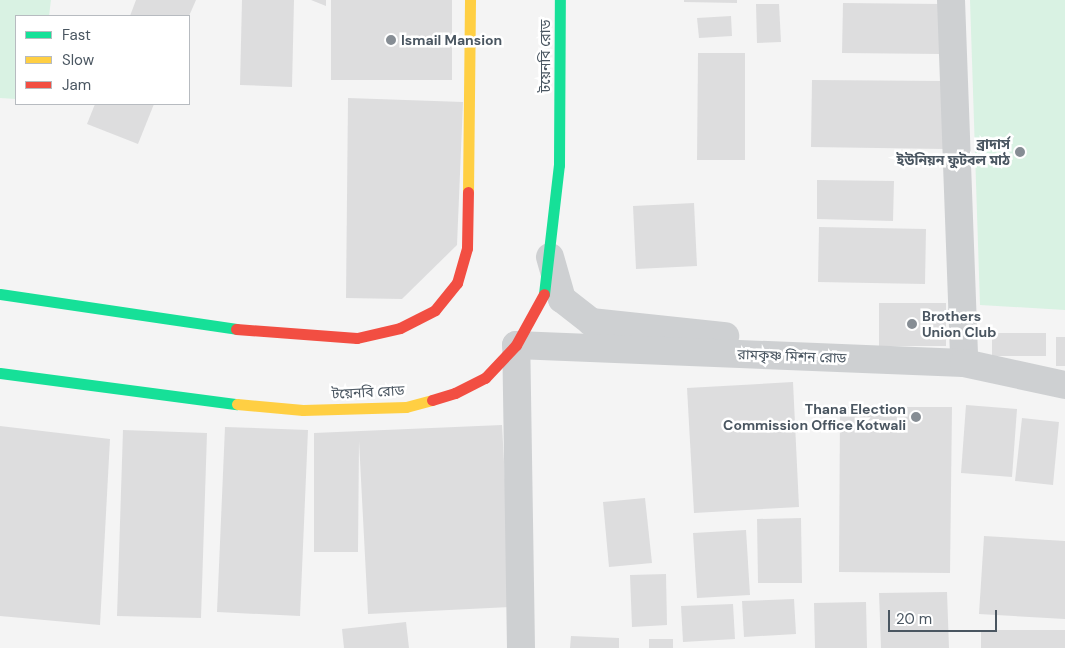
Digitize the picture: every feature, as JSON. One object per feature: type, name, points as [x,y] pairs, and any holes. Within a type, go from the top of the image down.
[{"type":"main road","points":[[0,294],[224,328],[357,338],[400,328],[435,310],[457,283],[467,248],[470,0]]},
{"type":"main road","name":"টয়েনবি রোড","points":[[0,373],[237,405],[303,410],[406,407],[470,387],[485,378],[516,345],[544,297],[559,165],[560,0]]},
{"type":"street","points":[[951,0],[964,363]]},
{"type":"street","points":[[550,257],[562,299],[592,322],[722,335],[762,355]]},
{"type":"street","points":[[516,345],[522,648]]},
{"type":"street","name":"রামকৃষ্ণ মিশন রোড","points":[[516,345],[964,363],[1065,385]]},
{"type":"green space","points":[[0,0],[51,0],[49,15],[15,15],[15,99],[0,98]]},
{"type":"green space","name":"ব্রাদার্স ইউনিয়ন ফুটবল মাঠ","points":[[970,0],[1065,0],[1065,310],[980,305]]},
{"type":"building","points":[[136,0],[196,0],[189,15],[130,15]]},
{"type":"building","points":[[242,0],[294,0],[292,87],[240,85]]},
{"type":"building","points":[[311,0],[326,0],[326,6]]},
{"type":"building","name":"Ismail Mansion","points":[[331,0],[452,0],[452,80],[331,80]]},
{"type":"building","points":[[684,0],[737,0],[737,3],[684,2]]},
{"type":"building","points":[[843,3],[941,4],[940,54],[842,53]]},
{"type":"building","points":[[756,4],[779,4],[781,42],[757,43]]},
{"type":"building","points":[[731,16],[732,36],[699,38],[697,18]]},
{"type":"building","points":[[698,53],[745,53],[745,160],[697,160]]},
{"type":"building","points":[[812,80],[945,81],[944,149],[811,147]]},
{"type":"building","points":[[348,98],[463,102],[457,245],[402,299],[346,298]]},
{"type":"building","points":[[95,105],[154,105],[138,144],[87,124]]},
{"type":"building","points":[[817,180],[894,181],[893,221],[817,219]]},
{"type":"building","points":[[694,203],[697,266],[636,269],[633,206]]},
{"type":"building","points":[[819,227],[926,229],[925,284],[818,282]]},
{"type":"building","name":"Brothers Union Club","points":[[879,303],[946,303],[946,346],[879,346]]},
{"type":"building","points":[[992,333],[1046,333],[1046,356],[992,356]]},
{"type":"building","points":[[1056,337],[1065,337],[1065,366],[1056,366]]},
{"type":"building","points":[[793,382],[799,507],[694,513],[687,388]]},
{"type":"building","points":[[966,405],[1017,409],[1012,477],[961,473]]},
{"type":"building","points":[[840,407],[952,407],[950,573],[839,572]]},
{"type":"building","points":[[1022,418],[1059,422],[1053,485],[1015,481]]},
{"type":"building","points":[[502,425],[512,607],[368,614],[359,441],[358,552],[314,552],[314,433]]},
{"type":"building","points":[[0,426],[110,439],[100,625],[0,616]]},
{"type":"building","points":[[225,427],[308,430],[300,616],[217,612]]},
{"type":"building","points":[[123,430],[207,433],[201,618],[117,616]]},
{"type":"building","points":[[645,498],[652,563],[609,567],[603,502]]},
{"type":"building","points":[[801,518],[802,583],[758,583],[757,519]]},
{"type":"building","points":[[746,530],[750,595],[697,598],[693,533]]},
{"type":"building","points":[[984,536],[1065,541],[1065,619],[979,614]]},
{"type":"building","points":[[666,574],[667,625],[632,627],[630,575]]},
{"type":"building","points":[[947,592],[949,648],[881,648],[879,593]]},
{"type":"building","points":[[794,599],[796,634],[744,637],[742,601]]},
{"type":"building","points":[[866,602],[867,648],[815,648],[814,603]]},
{"type":"building","points":[[733,604],[735,639],[683,642],[681,606]]},
{"type":"building","points":[[406,622],[409,648],[344,648],[342,629]]},
{"type":"building","points":[[981,630],[1065,630],[1065,648],[981,648]]},
{"type":"building","points":[[571,636],[619,638],[619,648],[570,648]]},
{"type":"building","points":[[649,639],[673,639],[673,648],[649,648]]},
{"type":"traffic: fast","points":[[544,294],[559,165],[560,0]]},
{"type":"traffic: fast","points":[[0,294],[236,329]]},
{"type":"traffic: fast","points":[[0,373],[237,404]]},
{"type":"traffic: slow","points":[[468,192],[470,0]]},
{"type":"traffic: slow","points":[[237,404],[303,410],[406,407],[432,400]]},
{"type":"traffic: jam","points":[[236,329],[357,338],[400,328],[435,310],[457,283],[467,248],[468,192]]},
{"type":"traffic: jam","points":[[432,400],[455,393],[485,378],[516,345],[544,294]]},
{"type":"place","name":"Ismail Mansion","points":[[391,40]]},
{"type":"place","name":"ব্রাদার্স ইউনিয়ন ফুটবল মাঠ","points":[[1020,152]]},
{"type":"place","name":"Brothers Union Club","points":[[912,324]]},
{"type":"place","name":"Thana Election Commission Office Kotwali","points":[[916,417]]}]
